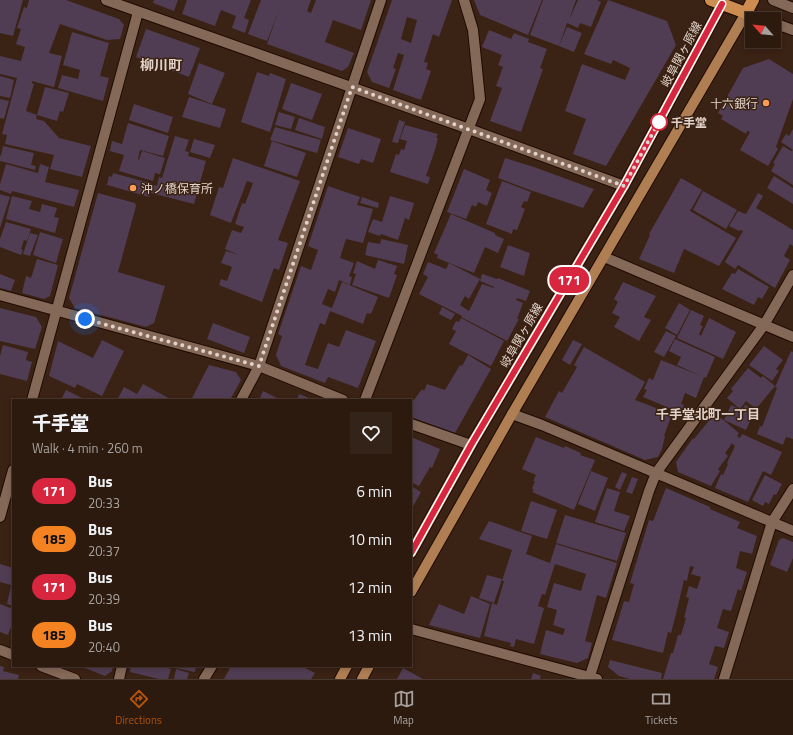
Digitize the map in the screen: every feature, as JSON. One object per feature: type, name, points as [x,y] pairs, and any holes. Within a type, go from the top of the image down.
[{"type":"highway","points":[[747,12],[753,0]]},
{"type":"highway","points":[[719,1],[745,13]]},
{"type":"main road","name":"岐阜関ヶ原線","points":[[412,551],[471,445],[624,186],[719,1]]},
{"type":"main road","points":[[412,590],[512,414],[745,15]]},
{"type":"main road","points":[[340,679],[346,667]]},
{"type":"main road","points":[[362,679],[368,667]]},
{"type":"street","points":[[106,0],[469,129],[624,186]]},
{"type":"street","points":[[242,399],[259,366],[381,0]]},
{"type":"street","points":[[365,399],[480,99],[473,30],[464,0]]},
{"type":"street","points":[[773,0],[793,8]]},
{"type":"street","points":[[32,399],[138,12]]},
{"type":"street","points":[[781,26],[793,30]]},
{"type":"street","points":[[604,257],[793,337]]},
{"type":"street","points":[[412,629],[592,678],[649,490],[656,473],[764,325],[793,275]]},
{"type":"street","points":[[0,295],[259,366],[341,399]]},
{"type":"street","points":[[512,414],[793,531]]},
{"type":"street","points":[[412,424],[471,445]]},
{"type":"street","points":[[0,517],[12,474]]},
{"type":"street","points":[[724,679],[772,522],[793,489]]},
{"type":"street","points":[[0,650],[12,655]]},
{"type":"street","points":[[44,667],[75,679]]},
{"type":"street","points":[[119,679],[122,667]]},
{"type":"street","points":[[204,679],[211,667]]},
{"type":"building","points":[[0,0],[23,0],[13,36],[0,33]]},
{"type":"building","points":[[29,0],[66,0],[119,19],[124,25],[120,39],[107,40],[60,24],[49,53],[62,56],[54,87],[32,81],[34,84],[26,111],[37,115],[36,119],[44,121],[59,138],[91,146],[82,177],[50,169],[54,155],[5,144],[7,135],[2,134],[17,78],[0,74],[0,56],[21,61],[25,47],[16,44],[21,29],[17,28],[24,7],[27,8]]},
{"type":"building","points":[[154,0],[178,0],[174,11],[153,3]]},
{"type":"building","points":[[187,0],[251,0],[244,18],[249,20],[245,33],[232,28],[236,16],[221,10],[215,26],[182,14]]},
{"type":"building","points":[[261,0],[311,0],[307,11],[311,13],[316,0],[371,0],[361,30],[333,20],[325,42],[354,53],[348,67],[342,71],[267,44],[279,10],[267,41],[248,34]]},
{"type":"building","points":[[392,0],[452,0],[439,37],[433,34],[424,62],[428,63],[426,69],[431,71],[421,100],[393,90],[404,55],[398,53],[393,68],[396,69],[389,88],[372,82],[367,72]],"holes":[[[407,17],[417,20],[411,43],[401,39]]]},
{"type":"building","points":[[474,0],[542,0],[528,35],[480,15]]},
{"type":"building","points":[[543,0],[576,0],[569,20],[578,0],[597,0],[601,2],[591,27],[580,23],[578,28],[567,23],[559,46],[530,35]]},
{"type":"building","points":[[608,0],[667,21],[676,45],[606,166],[573,154],[586,119],[565,111],[582,64],[625,80],[629,71],[630,68],[613,60],[611,64],[584,54]]},
{"type":"building","points":[[567,27],[582,33],[574,52],[559,46]]},
{"type":"building","points":[[146,29],[200,48],[189,77],[136,57]]},
{"type":"building","points":[[489,30],[511,39],[514,33],[529,39],[528,42],[547,49],[540,68],[543,69],[521,132],[490,121],[502,88],[496,86],[503,67],[498,65],[502,55],[482,47]]},
{"type":"building","points":[[72,32],[109,43],[100,76],[109,78],[103,101],[58,88],[62,75],[78,79],[80,70],[63,65]]},
{"type":"building","points":[[769,59],[793,74],[793,99],[776,147],[778,149],[768,166],[740,150],[750,132],[747,131],[746,134],[721,119],[723,116],[718,113],[743,68]]},
{"type":"building","points":[[199,63],[225,73],[212,104],[188,94]]},
{"type":"building","points":[[257,72],[269,76],[270,73],[286,79],[270,132],[241,122]]},
{"type":"building","points":[[0,76],[14,80],[10,98],[0,96]]},
{"type":"building","points":[[291,83],[322,94],[312,120],[282,109]]},
{"type":"building","points":[[45,87],[69,93],[63,112],[60,111],[57,121],[37,115]]},
{"type":"building","points":[[189,97],[226,109],[220,128],[182,117]]},
{"type":"building","points":[[0,99],[9,101],[4,119],[0,118]]},
{"type":"building","points":[[134,104],[173,117],[168,133],[129,120]]},
{"type":"building","points":[[279,112],[295,117],[291,129],[275,125]]},
{"type":"building","points":[[299,118],[325,127],[322,139],[295,130]]},
{"type":"building","points":[[399,120],[405,122],[398,143],[392,142]]},
{"type":"building","points":[[128,123],[169,136],[163,156],[140,150],[139,160],[142,151],[165,158],[160,174],[155,173],[153,181],[119,171],[124,155],[110,151],[112,141],[122,144]]},
{"type":"building","points":[[405,125],[438,134],[436,138],[438,138],[435,150],[426,176],[430,177],[428,184],[390,172],[396,154],[399,155],[401,149],[404,150],[407,141],[400,139]]},
{"type":"building","points":[[275,127],[321,140],[317,153],[270,140]]},
{"type":"building","points":[[348,128],[381,139],[373,163],[361,159],[359,164],[338,157]]},
{"type":"building","points":[[793,129],[793,150],[781,142],[786,134],[789,136]]},
{"type":"building","points":[[175,136],[189,140],[185,151],[189,152],[188,156],[206,161],[194,204],[151,193],[154,185],[157,186],[159,177],[162,178]]},
{"type":"building","points":[[194,139],[215,145],[210,158],[190,152]]},
{"type":"building","points":[[272,141],[306,153],[297,177],[264,166]]},
{"type":"building","points":[[3,146],[34,153],[31,165],[36,166],[35,170],[0,161]]},
{"type":"building","points":[[783,146],[791,151],[793,150],[793,185],[771,171],[775,164],[773,163]]},
{"type":"building","points":[[233,158],[300,181],[278,240],[288,243],[279,270],[274,268],[262,302],[219,285],[221,279],[227,281],[232,267],[221,263],[226,251],[239,255],[225,249],[232,230],[241,233],[244,227],[235,224],[242,203],[245,204],[253,183],[247,181],[231,223],[210,215],[219,187],[223,188]]},
{"type":"building","points":[[505,158],[594,189],[583,208],[527,189],[498,178]]},
{"type":"building","points":[[6,164],[38,173],[40,164],[49,167],[45,182],[79,190],[74,207],[12,191],[11,194],[0,190],[0,184]]},
{"type":"building","points":[[464,169],[490,180],[486,190],[492,193],[487,206],[478,202],[476,207],[472,205],[466,219],[447,212]]},
{"type":"building","points":[[113,173],[153,184],[149,197],[107,185],[109,176],[112,177]]},
{"type":"building","points":[[774,176],[793,188],[793,204],[767,188]]},
{"type":"building","points":[[681,178],[702,190],[690,211],[736,238],[719,266],[684,249],[674,273],[639,259],[650,235],[649,234]]},
{"type":"building","points":[[502,181],[531,192],[527,202],[524,201],[521,207],[525,209],[517,230],[513,229],[512,234],[486,224]]},
{"type":"building","points":[[328,186],[360,197],[357,205],[373,209],[363,243],[346,239],[340,258],[354,263],[349,276],[352,277],[350,285],[339,280],[335,292],[328,289],[322,304],[332,308],[342,282],[378,297],[371,314],[367,313],[363,324],[330,311],[325,325],[320,323],[305,365],[318,369],[328,343],[339,347],[346,330],[376,341],[358,388],[328,377],[325,383],[281,366],[276,355],[282,336],[278,334],[301,266],[311,270],[318,250],[308,246]]},
{"type":"building","points":[[703,191],[737,210],[726,229],[693,210]]},
{"type":"building","points":[[98,193],[135,203],[136,206],[118,272],[165,286],[154,323],[146,327],[75,308],[69,298]]},
{"type":"building","points":[[758,193],[763,196],[756,208],[793,230],[793,246],[790,244],[784,256],[790,260],[775,288],[738,265],[735,269],[725,262],[743,231],[739,231],[729,226],[738,211],[746,214]]},
{"type":"building","points":[[0,194],[10,197],[0,228]]},
{"type":"building","points":[[12,196],[32,201],[29,209],[40,212],[42,204],[57,208],[54,217],[59,218],[55,233],[6,219]]},
{"type":"building","points":[[390,196],[414,203],[409,220],[405,218],[398,240],[381,234],[380,236],[368,232],[373,219],[382,222]]},
{"type":"building","points":[[362,197],[379,203],[378,208],[360,203]]},
{"type":"building","points":[[451,214],[495,233],[495,235],[504,239],[498,253],[485,247],[474,273],[437,258],[438,255],[434,253]]},
{"type":"building","points":[[6,222],[31,229],[27,241],[24,240],[21,255],[0,247],[0,239]]},
{"type":"building","points":[[40,232],[63,239],[56,263],[33,255]]},
{"type":"building","points":[[30,233],[38,235],[30,256],[23,254]]},
{"type":"building","points":[[381,239],[408,245],[404,264],[365,255],[368,242],[380,244]]},
{"type":"building","points":[[508,245],[530,253],[524,276],[500,267]]},
{"type":"building","points":[[37,259],[58,265],[50,296],[44,299],[22,293],[26,276],[31,278]]},
{"type":"building","points":[[378,260],[397,266],[394,274],[397,275],[389,298],[352,285],[356,274],[353,273],[357,261],[375,269]]},
{"type":"building","points":[[428,262],[446,269],[449,263],[480,279],[469,299],[465,296],[460,305],[469,311],[482,284],[494,288],[480,281],[482,274],[497,279],[498,278],[530,291],[526,301],[517,298],[516,300],[523,303],[517,319],[519,319],[507,341],[419,294],[428,277],[423,274]]},
{"type":"building","points":[[738,269],[769,287],[762,299],[758,297],[754,305],[722,289],[732,273],[735,274]]},
{"type":"building","points":[[0,274],[15,280],[11,291],[0,288]]},
{"type":"building","points":[[623,282],[656,296],[644,317],[651,320],[639,341],[614,327],[620,317],[612,313],[618,302],[614,299]]},
{"type":"building","points":[[679,303],[690,310],[677,335],[665,328]]},
{"type":"building","points":[[442,307],[455,314],[451,320],[439,314]]},
{"type":"building","points":[[0,308],[36,317],[42,327],[35,349],[0,341]]},
{"type":"building","points":[[691,310],[704,316],[700,325],[703,326],[699,334],[701,336],[709,318],[736,332],[723,359],[677,338]]},
{"type":"building","points":[[461,318],[504,341],[491,366],[449,344],[456,331],[452,329],[456,321],[459,322]]},
{"type":"building","points":[[213,323],[250,337],[244,353],[207,339]]},
{"type":"building","points":[[666,331],[676,336],[664,357],[654,352]]},
{"type":"building","points":[[675,339],[715,357],[706,378],[704,377],[696,398],[685,393],[681,404],[684,405],[681,413],[643,397],[647,390],[644,389],[649,378],[653,380],[661,360],[701,376],[677,365],[681,357],[669,351]]},
{"type":"building","points":[[102,340],[124,351],[102,396],[77,384],[75,388],[49,376],[58,341],[93,358]]},
{"type":"building","points":[[573,340],[582,344],[570,365],[562,360]]},
{"type":"building","points":[[3,345],[28,352],[26,360],[32,362],[27,381],[0,374],[0,356]]},
{"type":"building","points":[[764,346],[783,360],[776,369],[779,371],[772,381],[749,365]]},
{"type":"building","points":[[584,347],[645,382],[635,400],[672,414],[664,436],[662,449],[658,457],[645,460],[545,417],[559,391],[562,393],[577,367],[574,365]]},
{"type":"building","points":[[791,351],[793,352],[793,439],[786,437],[783,445],[757,434],[760,426],[762,427],[777,388],[775,387]]},
{"type":"building","points":[[468,355],[491,369],[455,433],[412,417],[412,403],[422,389],[424,391],[427,384],[445,390],[460,365],[462,366]]},
{"type":"building","points":[[209,365],[236,372],[241,380],[231,399],[192,399]]},
{"type":"building","points":[[748,368],[761,378],[763,376],[775,386],[756,409],[746,401],[740,409],[727,398],[733,391],[731,389]]},
{"type":"building","points":[[143,384],[170,399],[118,399],[124,387],[137,394]]},
{"type":"building","points":[[66,390],[84,399],[62,399]]},
{"type":"building","points":[[263,391],[279,399],[259,399]]},
{"type":"building","points":[[299,394],[312,399],[297,399]]},
{"type":"building","points":[[731,405],[742,410],[745,405],[758,410],[754,419],[752,417],[746,430],[724,420]]},
{"type":"building","points":[[715,413],[739,433],[737,436],[740,438],[742,434],[782,452],[771,475],[763,471],[748,502],[715,488],[721,474],[723,475],[735,446],[731,443],[725,453],[728,456],[718,469],[720,471],[711,486],[678,472],[676,462],[693,438],[694,439]]},
{"type":"building","points":[[412,437],[440,449],[432,468],[430,467],[419,486],[412,482]]},
{"type":"building","points":[[536,437],[564,448],[565,446],[581,453],[580,455],[595,460],[574,510],[532,492],[534,490],[532,489],[535,481],[533,481],[536,475],[522,469]]},
{"type":"building","points":[[591,471],[608,478],[595,511],[578,504]]},
{"type":"building","points":[[622,472],[627,474],[620,490],[615,487]]},
{"type":"building","points":[[765,475],[782,484],[776,495],[774,494],[769,504],[765,502],[763,506],[752,500]]},
{"type":"building","points":[[632,477],[638,479],[632,494],[626,492]]},
{"type":"building","points":[[412,487],[421,492],[412,508]]},
{"type":"building","points":[[607,488],[620,492],[614,511],[630,516],[624,531],[595,522]]},
{"type":"building","points":[[666,488],[740,522],[737,528],[757,536],[752,554],[740,551],[736,568],[747,572],[741,591],[738,589],[731,611],[723,609],[717,628],[729,632],[724,648],[715,646],[709,664],[718,667],[714,679],[663,679],[671,653],[673,653],[678,635],[681,635],[686,618],[684,618],[689,598],[686,597],[689,586],[697,589],[701,577],[691,574],[694,567],[690,566],[687,581],[684,580],[671,633],[668,632],[663,653],[612,640],[624,601],[629,602],[634,584],[630,583],[649,520],[653,521]]},
{"type":"building","points":[[531,501],[557,510],[547,539],[521,531]]},
{"type":"building","points":[[565,515],[626,533],[617,561],[556,543]]},
{"type":"building","points":[[489,521],[532,536],[526,554],[550,563],[556,544],[617,563],[606,598],[597,595],[585,641],[592,643],[588,658],[577,663],[540,654],[546,630],[563,635],[565,629],[553,625],[557,610],[547,607],[554,583],[581,591],[586,574],[555,564],[545,595],[542,594],[538,606],[544,608],[534,644],[516,639],[514,647],[510,646],[511,643],[484,636],[492,603],[497,605],[504,581],[502,581],[512,550],[479,539]]},
{"type":"building","points":[[783,538],[793,542],[793,558],[787,572],[770,565],[779,540]]},
{"type":"building","points":[[0,564],[12,568],[11,585],[0,582]]},
{"type":"building","points":[[487,575],[502,579],[494,603],[479,598]]},
{"type":"building","points":[[12,581],[12,606],[7,604]]},
{"type":"building","points":[[471,596],[490,604],[480,638],[429,625],[439,604],[464,614]]},
{"type":"building","points":[[0,604],[12,609],[12,624],[8,635],[0,632]]},
{"type":"building","points":[[610,660],[662,673],[661,679],[630,679],[619,676],[608,667]]},
{"type":"building","points":[[0,666],[4,667],[3,671],[19,675],[18,679],[0,679]]},
{"type":"building","points":[[82,667],[113,667],[112,671],[105,676]]},
{"type":"building","points":[[131,667],[164,667],[171,669],[168,679],[159,679],[130,672]]},
{"type":"building","points":[[176,667],[196,667],[195,672]]},
{"type":"building","points":[[230,667],[303,667],[315,673],[311,679],[224,679]]},
{"type":"building","points":[[403,668],[423,679],[397,679]]},
{"type":"building","points":[[176,669],[189,673],[187,679],[174,679]]},
{"type":"building","points":[[533,673],[541,676],[540,679],[531,679]]},
{"type":"bus line","name":"171","points":[[412,551],[471,445],[624,186],[722,4]]},
{"type":"place","name":"十六銀行","points":[[766,103]]},
{"type":"place","name":"千手堂","points":[[659,122]]},
{"type":"place","name":"沖ノ橋保育所","points":[[133,188]]},
{"type":"district","name":"柳川町","points":[[161,64]]},
{"type":"district","name":"千手堂北町一丁目","points":[[708,414]]},
{"type":"route","points":[[85,319],[259,366],[352,87],[624,186],[662,116],[659,122]]}]
